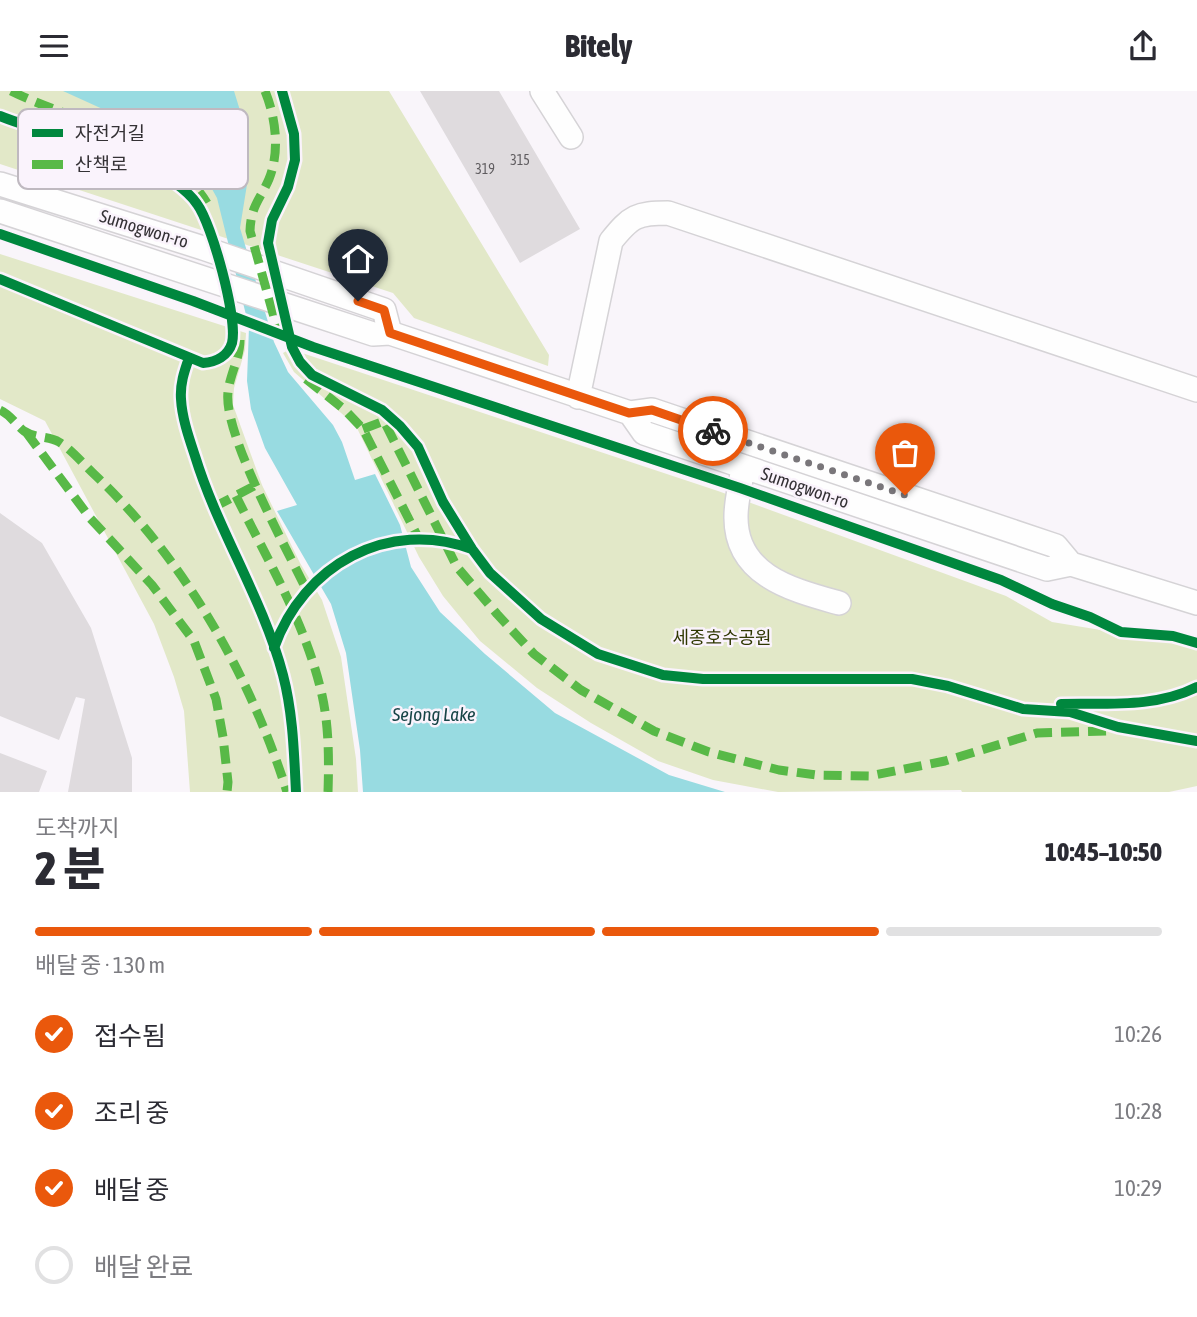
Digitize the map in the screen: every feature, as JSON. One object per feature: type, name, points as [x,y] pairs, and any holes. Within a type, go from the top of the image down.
[{"type":"street","points":[[542,91],[571,137]]},
{"type":"street","name":"Sumogwon-ro","points":[[0,184],[203,248],[384,310],[390,333]]},
{"type":"street","name":"Sumogwon-ro","points":[[0,211],[373,334],[390,333],[629,413],[652,410],[1056,545],[1071,564]]},
{"type":"street","points":[[578,397],[611,241],[624,224],[643,213],[668,213],[1197,390]]},
{"type":"street","name":"Sumogwon-ro","points":[[629,413],[644,433],[1047,569],[1071,564],[1197,603]]},
{"type":"street","points":[[743,467],[736,515],[737,529],[749,557],[762,573],[783,586],[839,603]]},
{"type":"green space","points":[[0,91],[389,91],[549,355],[548,366],[414,318],[393,293],[76,189],[248,189],[248,109],[18,109],[18,170],[0,164]]},
{"type":"green space","points":[[0,254],[246,333],[233,405],[262,485],[300,563],[322,600],[341,657],[356,759],[358,792],[190,792],[184,711],[154,624],[45,421],[0,399]]},
{"type":"green space","name":"세종호수공원","points":[[290,349],[718,491],[1006,596],[1052,622],[1174,642],[1197,650],[1197,786],[1169,792],[778,792],[713,780],[658,761],[537,688],[480,641],[443,596],[419,557],[356,426],[294,372],[283,353]]},
{"type":"water","name":"Sejong Lake","points":[[63,91],[234,91],[240,109],[103,109]]},
{"type":"water","name":"Sejong Lake","points":[[212,189],[246,189],[240,228],[274,342],[288,372],[333,425],[355,480],[375,474],[400,525],[411,567],[440,612],[555,713],[669,775],[725,792],[363,792],[360,750],[346,653],[331,604],[277,511],[297,505],[265,448],[251,409],[247,381],[249,327],[217,198]]},
{"type":"building","points":[[420,91],[499,91],[580,229],[520,263]]},
{"type":"building","points":[[0,513],[42,543],[91,628],[132,758],[132,792],[68,792],[85,699],[76,697],[59,740],[0,716]]},
{"type":"building","points":[[0,753],[47,771],[39,792],[0,792]]},
{"type":"marked path","points":[[11,91],[54,109]]},
{"type":"marked path","points":[[265,91],[274,124],[275,158],[269,179],[254,209],[250,231],[279,335]]},
{"type":"marked path","points":[[196,189],[207,203]]},
{"type":"marked path","points":[[240,340],[228,392],[235,435],[258,491],[307,591]]},
{"type":"marked path","points":[[306,379],[345,410],[363,429],[419,539]]},
{"type":"marked path","points":[[0,410],[24,431],[55,440],[69,449],[127,508],[185,581],[233,662],[254,705],[287,792]]},
{"type":"marked path","points":[[363,429],[384,421],[457,567],[534,654],[581,690],[654,731],[709,752],[779,770],[817,775],[869,776],[945,761],[1037,733],[1108,731]]},
{"type":"marked path","points":[[26,432],[90,518],[152,585],[194,641],[216,699],[223,737],[227,792]]},
{"type":"marked path","points":[[214,507],[256,485]]},
{"type":"marked path","points":[[236,496],[285,593],[315,669],[326,719],[328,792]]},
{"type":"cycle path","points":[[282,91],[294,134],[295,160],[288,187],[272,220],[268,243],[292,347],[300,362],[312,375],[382,410],[400,426],[418,447],[443,502],[472,549],[490,573],[541,619],[598,654],[663,675],[703,679],[912,679],[948,686],[1023,709],[1070,712],[1118,727],[1197,741]]},
{"type":"cycle path","points":[[0,116],[18,123]]},
{"type":"cycle path","points":[[0,279],[203,363],[221,357],[232,343],[228,294],[210,231],[197,204],[183,189]]},
{"type":"cycle path","points":[[0,234],[193,301],[313,347],[740,488],[1001,580],[1121,632],[1173,636],[1197,643]]},
{"type":"cycle path","points":[[189,358],[181,388],[184,421],[205,484],[264,619],[283,675],[291,718],[296,792]]},
{"type":"cycle path","points":[[274,648],[287,619],[305,593],[327,572],[352,556],[380,545],[410,540],[441,541],[472,549]]},
{"type":"cycle path","points":[[1061,704],[1148,701],[1181,694],[1197,687]]},
{"type":"way so far","points":[[713,431],[905,495]]},
{"type":"route","points":[[358,301],[384,310],[390,333],[629,413],[652,410],[713,431]]}]
